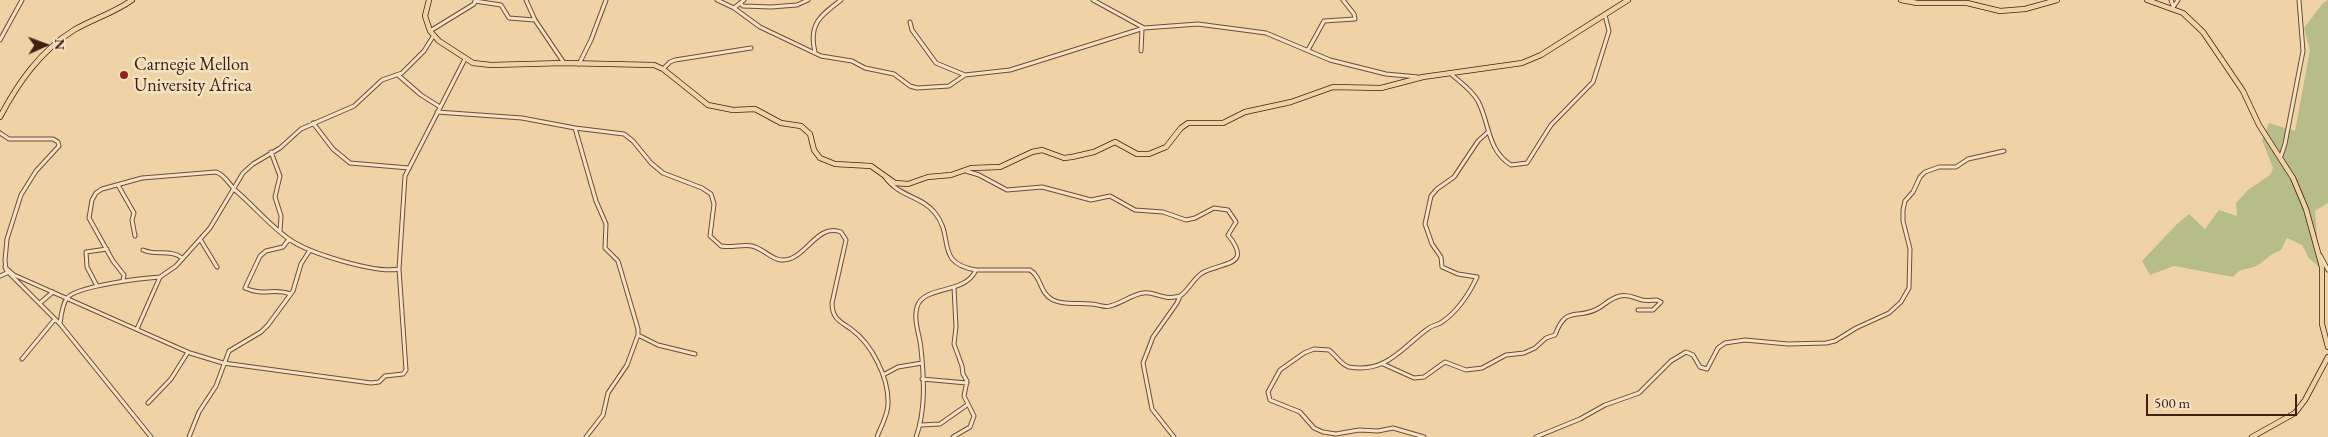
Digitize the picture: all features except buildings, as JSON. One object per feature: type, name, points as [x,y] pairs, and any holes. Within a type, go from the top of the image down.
[{"type":"main road","points":[[0,118],[21,81],[53,45],[74,30],[132,0]]},
{"type":"main road","points":[[429,0],[425,16],[432,33],[472,63],[491,65],[564,63],[648,64],[663,69],[708,106],[733,110],[755,109],[777,121],[801,126],[810,134],[814,150],[820,158],[835,164],[871,166],[893,182],[908,184],[928,177],[951,175],[978,167],[1000,167],[1032,152],[1042,150],[1064,158],[1094,152],[1115,142],[1137,154],[1149,154],[1166,147],[1181,128],[1188,123],[1223,124],[1245,112],[1291,102],[1333,86],[1373,88],[1423,77],[1515,65],[1530,60],[1628,0]]},
{"type":"main road","points":[[1901,0],[1917,3],[1967,3],[2000,11],[2025,9],[2058,0]]},
{"type":"main road","points":[[2147,0],[2173,8],[2188,16],[2208,38],[2243,91],[2259,125],[2281,156],[2293,178],[2306,209],[2320,255],[2323,275],[2322,324],[2328,347]]},
{"type":"main road","points":[[2252,437],[2265,432],[2298,410],[2328,357]]},
{"type":"street","points":[[0,40],[22,0]]},
{"type":"street","points":[[137,329],[160,277],[182,258],[210,228],[243,173],[257,161],[280,148],[295,133],[313,123],[354,106],[382,80],[397,75],[424,51],[432,33],[474,4],[475,0],[502,5],[509,18],[535,20]]},
{"type":"street","points":[[526,0],[535,20],[564,63]]},
{"type":"street","points":[[579,64],[591,40],[606,0]]},
{"type":"street","points":[[717,0],[734,8],[760,27],[815,52],[831,58],[852,61],[865,68],[894,74],[910,86],[918,88],[949,86],[965,75],[1010,70],[1143,28],[1204,24],[1272,34],[1330,60],[1386,74],[1423,77]]},
{"type":"street","points":[[734,8],[744,0]]},
{"type":"street","points":[[740,3],[744,6],[771,7],[797,5],[808,0]]},
{"type":"street","points":[[815,52],[812,42],[813,30],[820,16],[841,0]]},
{"type":"street","points":[[1093,0],[1143,28]]},
{"type":"street","points":[[1308,50],[1324,20],[1355,19],[1354,14],[1343,0]]},
{"type":"street","points":[[2171,0],[2173,8]]},
{"type":"street","points":[[2173,8],[2178,0]]},
{"type":"street","points":[[2281,156],[2287,135],[2303,51],[2298,0]]},
{"type":"street","points":[[1451,74],[1469,88],[1477,99],[1485,117],[1494,147],[1509,164],[1529,163],[1551,125],[1593,82],[1609,31],[1605,15]]},
{"type":"street","points":[[910,22],[912,30],[936,63],[965,75]]},
{"type":"street","points":[[1140,51],[1143,28]]},
{"type":"street","points":[[663,69],[675,60],[751,48]]},
{"type":"street","points":[[0,133],[9,138],[53,139],[58,142],[59,146],[36,172],[21,195],[8,239],[5,266],[7,273],[188,352],[224,363],[371,383],[379,382],[385,376],[403,374],[406,366],[399,269],[404,182],[408,168],[465,59]]},
{"type":"street","points":[[397,75],[421,95],[440,107]]},
{"type":"street","points":[[437,112],[522,118],[575,128],[624,134],[663,173],[708,191],[714,198],[710,236],[721,246],[754,246],[772,258],[787,260],[801,253],[818,236],[826,232],[841,232],[846,240],[832,309],[836,319],[854,331],[880,364],[888,392],[888,406],[877,437]]},
{"type":"street","points":[[313,123],[322,137],[345,160],[356,163],[408,168]]},
{"type":"street","points":[[575,128],[594,195],[606,224],[605,248],[618,261],[638,329],[638,336],[626,365],[608,393],[602,415],[586,437]]},
{"type":"street","points":[[1424,437],[1393,428],[1378,431],[1359,430],[1336,434],[1323,432],[1314,428],[1300,412],[1274,403],[1269,397],[1269,388],[1280,370],[1314,348],[1329,350],[1343,364],[1350,367],[1382,364],[1394,358],[1428,329],[1441,323],[1456,311],[1477,277],[1458,274],[1442,267],[1441,257],[1432,244],[1425,220],[1431,196],[1437,188],[1454,176],[1478,141],[1488,132]]},
{"type":"street","points":[[1536,437],[1580,419],[1605,405],[1639,394],[1671,361],[1686,352],[1693,354],[1700,367],[1707,369],[1718,348],[1725,343],[1744,340],[1804,344],[1831,342],[1889,313],[1899,304],[1909,288],[1910,249],[1903,221],[1903,210],[1905,201],[1913,192],[1920,177],[1925,172],[1939,167],[1956,167],[1968,159],[2004,151]]},
{"type":"street","points":[[271,152],[280,176],[275,197],[281,216],[280,231]]},
{"type":"street","points":[[966,171],[980,175],[1008,190],[1042,187],[1091,200],[1110,196],[1135,210],[1163,212],[1186,220],[1195,218],[1214,208],[1228,210],[1236,222],[1228,234],[1236,245],[1235,260],[1231,264],[1201,274],[1180,296],[1177,304],[1153,336],[1143,363],[1152,409],[1174,437]]},
{"type":"street","points":[[123,282],[125,276],[89,218],[89,212],[96,193],[102,189],[142,178],[216,172],[220,173],[233,188],[289,239],[310,250],[375,269],[385,271],[399,269]]},
{"type":"street","points":[[885,177],[898,191],[932,210],[944,229],[948,255],[959,265],[976,270],[1030,270],[1037,275],[1042,291],[1047,296],[1054,301],[1069,304],[1087,303],[1110,307],[1143,293],[1165,298],[1180,296]]},
{"type":"street","points":[[118,186],[134,213],[132,220],[135,236]]},
{"type":"street","points":[[200,239],[217,267]]},
{"type":"street","points":[[289,239],[283,247],[266,251],[260,256],[245,288],[259,293],[279,290],[291,294]]},
{"type":"street","points":[[97,286],[87,267],[86,252],[107,249]]},
{"type":"street","points":[[143,250],[153,254],[173,253],[182,258]]},
{"type":"street","points":[[189,437],[199,412],[216,386],[229,351],[263,331],[291,294],[301,264],[310,250]]},
{"type":"street","points":[[2320,255],[2328,270]]},
{"type":"street","points":[[5,266],[60,324],[151,437]]},
{"type":"street","points":[[916,437],[921,425],[922,380],[922,363],[916,323],[919,302],[927,295],[954,288],[973,277],[976,270]]},
{"type":"street","points":[[0,276],[7,273]]},
{"type":"street","points":[[60,324],[67,298],[73,293],[97,286],[160,277]]},
{"type":"street","points":[[953,437],[959,436],[970,427],[974,416],[973,410],[967,405],[964,396],[967,383],[954,344],[956,327],[954,288]]},
{"type":"street","points":[[40,303],[53,292]]},
{"type":"street","points":[[1382,364],[1414,378],[1424,377],[1446,362],[1466,370],[1482,368],[1506,355],[1524,353],[1536,348],[1546,338],[1555,335],[1559,324],[1564,319],[1572,314],[1593,311],[1616,297],[1636,296],[1642,300],[1657,300],[1661,302],[1653,310],[1638,310]]},
{"type":"street","points":[[22,359],[55,319]]},
{"type":"street","points":[[638,336],[674,350],[695,354]]},
{"type":"street","points":[[148,403],[171,379],[188,352]]},
{"type":"street","points":[[883,375],[898,367],[922,363]]},
{"type":"street","points":[[922,380],[967,383]]},
{"type":"street","points":[[921,425],[940,424],[967,405]]},
{"type":"green space","points":[[2328,0],[2328,203],[2315,211],[2317,236],[2314,246],[2321,269],[2309,258],[2302,245],[2287,238],[2281,250],[2256,266],[2239,271],[2233,277],[2174,266],[2150,275],[2142,261],[2189,214],[2205,229],[2219,210],[2237,216],[2236,203],[2248,190],[2270,175],[2273,168],[2262,140],[2269,123],[2295,131],[2310,50],[2304,28],[2323,3]]},
{"type":"place","name":"Carnegie Mellon University Africa","points":[[124,75]]}]
